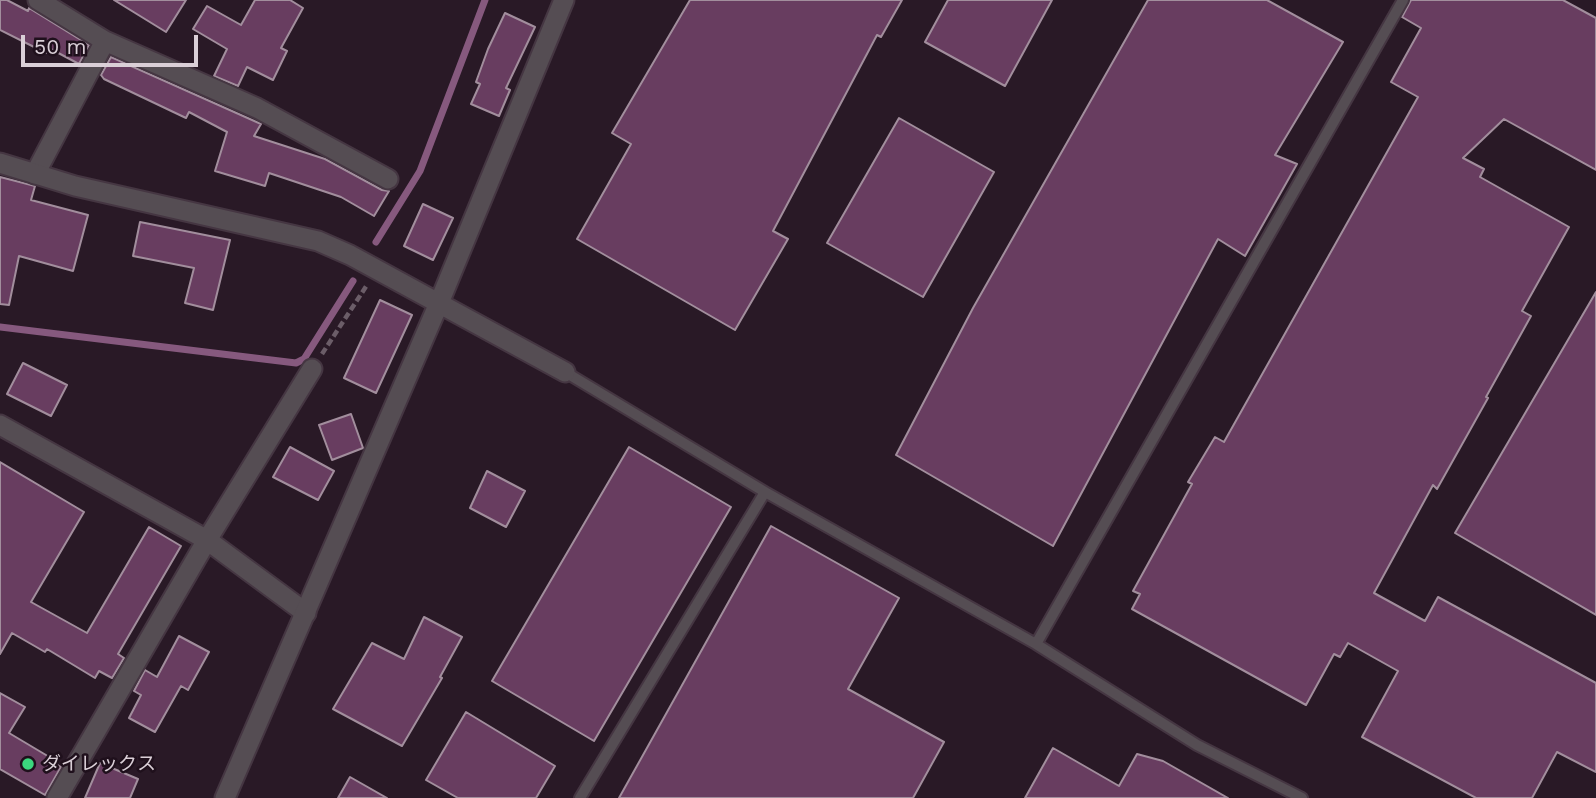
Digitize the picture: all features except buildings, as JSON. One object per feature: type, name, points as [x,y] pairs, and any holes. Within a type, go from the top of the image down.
[{"type":"street","points":[[38,0],[105,41],[257,108],[388,178]]},
{"type":"street","points":[[225,798],[439,303],[564,0]]},
{"type":"street","points":[[35,174],[105,41]]},
{"type":"street","points":[[0,163],[75,186],[318,241],[377,269],[565,372]]},
{"type":"street","points":[[57,798],[207,540],[312,369]]},
{"type":"street","points":[[0,425],[207,540],[306,614]]},
{"type":"lane","points":[[1036,644],[1403,0]]},
{"type":"lane","points":[[565,372],[765,492],[1036,644],[1197,745],[1302,798]]},
{"type":"lane","points":[[580,798],[765,492]]},
{"type":"path","points":[[312,369],[377,269]]},
{"type":"waterway","points":[[376,242],[420,171],[485,0]]},
{"type":"waterway","points":[[0,327],[296,363],[304,359],[353,281]]},
{"type":"place","name":"ダイレックス","points":[[28,764]]}]
